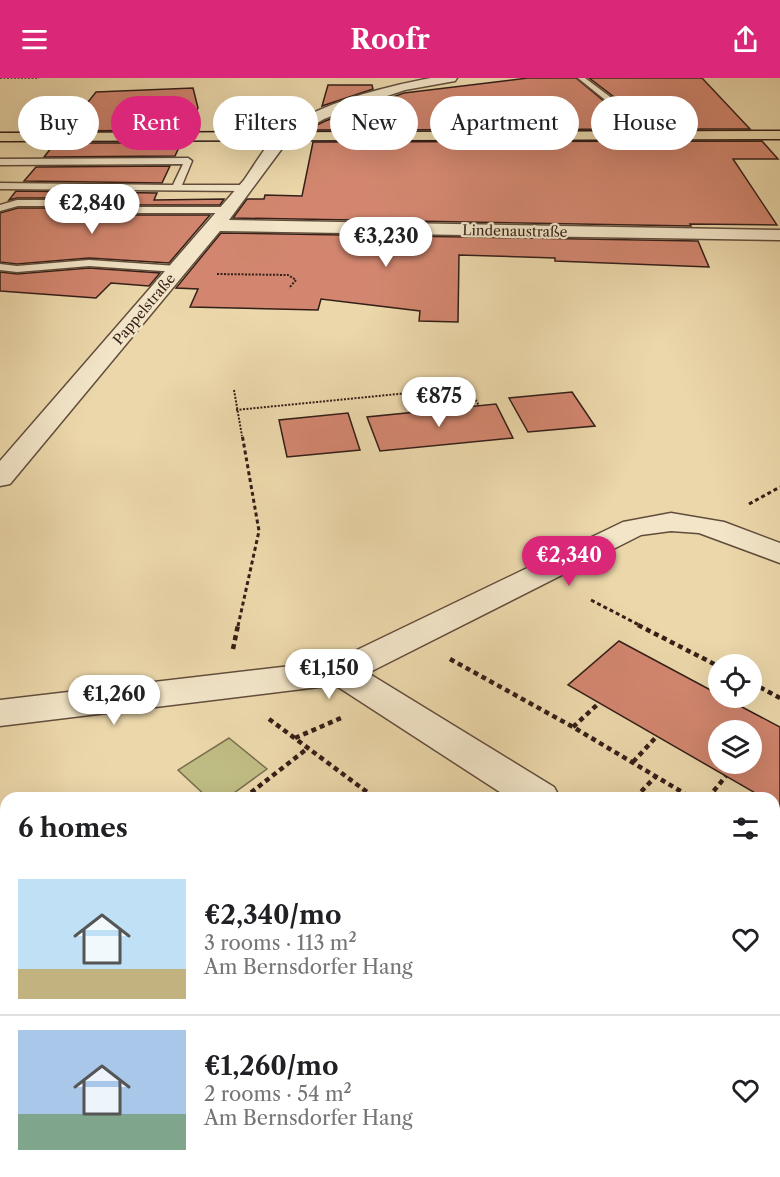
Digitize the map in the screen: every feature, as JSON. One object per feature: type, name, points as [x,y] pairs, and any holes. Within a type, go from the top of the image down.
[{"type":"main road","points":[[318,136],[591,135]]},
{"type":"main road","points":[[698,135],[780,135]]},
{"type":"main road","points":[[0,137],[213,136]]},
{"type":"street","points":[[318,116],[403,87],[451,78]]},
{"type":"street","name":"Pappelstraße","points":[[0,478],[220,218],[274,150]]},
{"type":"street","name":"Lindenaustraße","points":[[220,218],[780,235]]},
{"type":"street","points":[[0,713],[341,672],[633,528],[669,522],[694,524],[727,532],[780,554]]},
{"type":"street","points":[[341,672],[531,792]]},
{"type":"lane","points":[[581,78],[604,96]]},
{"type":"lane","points":[[0,162],[188,161],[176,188]]},
{"type":"lane","points":[[3,187],[33,162]]},
{"type":"lane","points":[[3,187],[245,188]]},
{"type":"lane","points":[[0,208],[17,203],[101,203],[132,210],[220,218]]},
{"type":"lane","points":[[0,267],[26,268],[89,263],[177,269]]},
{"type":"path","points":[[0,78],[39,78]]},
{"type":"path","points":[[209,274],[288,275],[296,280],[289,288]]},
{"type":"path","points":[[236,410],[469,387],[479,406]]},
{"type":"path","points":[[234,390],[259,531],[232,655],[222,688],[228,689],[367,792]]},
{"type":"path","points":[[591,600],[708,661]]},
{"type":"path","points":[[413,637],[573,727],[682,792]]},
{"type":"path","points":[[762,689],[780,698]]},
{"type":"path","points":[[573,727],[599,703]]},
{"type":"path","points":[[633,762],[657,736]]},
{"type":"path","points":[[252,792],[308,748]]},
{"type":"path","points":[[641,792],[656,776]]},
{"type":"path","points":[[713,792],[726,776]]},
{"type":"shaded area","points":[[229,738],[267,769],[235,792],[202,792],[178,770]]},
{"type":"building","points":[[528,78],[576,78],[598,96],[591,96],[591,129],[579,129],[579,96],[430,96],[430,130],[418,130],[418,96],[396,96],[404,93]]},
{"type":"building","points":[[589,78],[702,78],[750,129],[698,129],[698,96],[613,96]]},
{"type":"building","points":[[328,85],[372,85],[373,89],[352,96],[330,96],[330,103],[322,106]]},
{"type":"building","points":[[193,88],[195,96],[111,96],[111,131],[99,131],[99,96],[93,96],[96,92]]},
{"type":"building","points":[[330,119],[330,130],[318,130],[318,124]]},
{"type":"building","points":[[579,141],[591,141],[591,150],[698,150],[698,141],[762,141],[778,159],[733,159],[777,225],[690,224],[691,226],[233,218],[247,199],[264,199],[265,195],[302,196],[311,150],[318,150],[318,142],[330,142],[330,150],[418,150],[418,142],[430,142],[430,150],[579,150]]},
{"type":"building","points":[[99,143],[111,143],[111,150],[178,150],[175,156],[44,157],[50,150],[99,150]]},
{"type":"building","points":[[170,166],[162,183],[24,181],[36,167]]},
{"type":"building","points":[[16,191],[157,193],[154,200],[224,199],[220,205],[132,205],[101,198],[17,198],[9,200]]},
{"type":"building","points":[[18,208],[101,208],[132,215],[210,215],[169,263],[89,258],[17,264],[0,262],[0,213]]},
{"type":"building","points":[[221,233],[698,241],[709,267],[459,255],[458,322],[419,321],[420,311],[321,299],[318,310],[190,307],[198,289],[176,288]]},
{"type":"building","points":[[89,268],[160,273],[149,286],[111,283],[96,298],[0,291],[0,272],[17,274]]},
{"type":"building","points":[[572,392],[595,426],[528,432],[509,398]]},
{"type":"building","points":[[496,404],[513,438],[380,451],[367,417]]},
{"type":"building","points":[[348,413],[360,450],[287,457],[279,420]]},
{"type":"building","points":[[619,641],[708,689],[708,708],[744,708],[780,727],[780,792],[754,792],[722,774],[762,774],[762,720],[708,720],[708,766],[568,685]]}]
